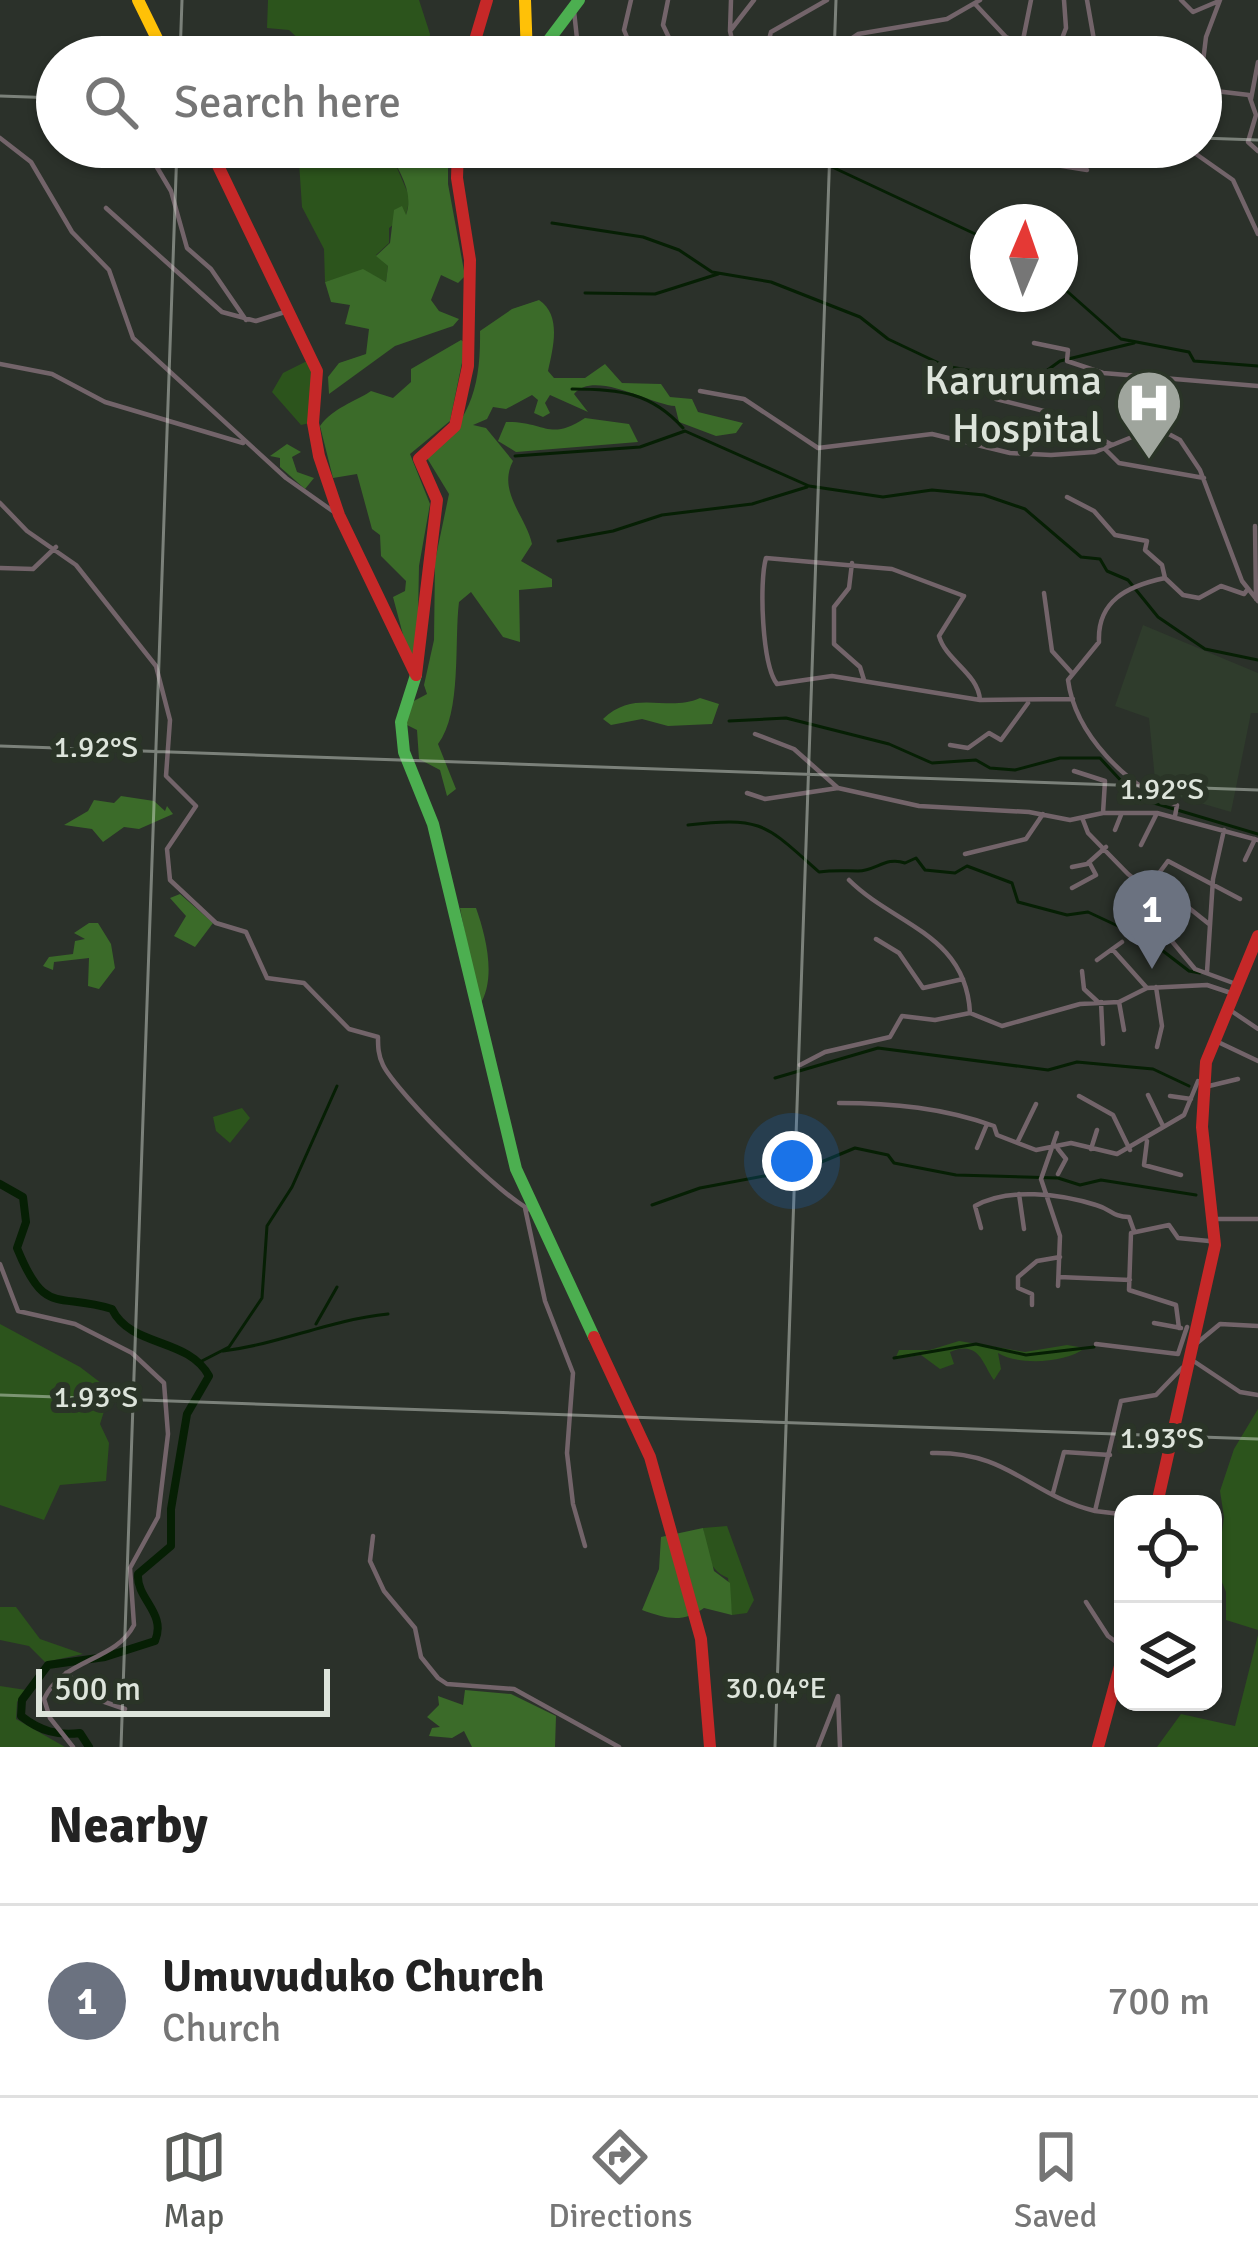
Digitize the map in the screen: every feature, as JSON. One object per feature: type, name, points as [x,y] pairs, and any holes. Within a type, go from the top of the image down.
[{"type":"main road","points":[[139,0],[156,36]]},
{"type":"main road","points":[[477,36],[488,0]]},
{"type":"main road","points":[[525,0],[526,36]]},
{"type":"main road","points":[[552,36],[576,3]]},
{"type":"main road","points":[[219,168],[317,370],[314,431],[339,515],[416,675]]},
{"type":"main road","points":[[457,168],[470,260],[471,339],[455,426],[419,460],[437,500],[416,675],[400,716],[398,742],[421,784],[433,824],[503,1128],[529,1209],[647,1446],[701,1639],[710,1747]]},
{"type":"main road","points":[[1159,1495],[1187,1356],[1188,1325],[1215,1241],[1202,1140],[1203,1083],[1213,1039],[1234,988],[1252,964],[1258,936]]},
{"type":"main road","points":[[1101,1747],[1114,1690]]},
{"type":"main road","points":[[1101,1747],[1114,1703]]},
{"type":"street","points":[[626,36],[632,0]]},
{"type":"street","points":[[668,0],[663,25],[668,36]]},
{"type":"street","points":[[731,0],[731,36]]},
{"type":"street","points":[[730,31],[754,0]]},
{"type":"street","points":[[809,0],[809,10]]},
{"type":"street","points":[[770,36],[826,0]]},
{"type":"street","points":[[957,0],[968,10]]},
{"type":"street","points":[[1024,36],[1030,0]]},
{"type":"street","points":[[1063,36],[1064,0]]},
{"type":"street","points":[[1087,0],[1093,36]]},
{"type":"street","points":[[1180,0],[1193,12],[1220,0]]},
{"type":"street","points":[[1206,36],[1220,0]]},
{"type":"street","points":[[576,3],[578,36]]},
{"type":"street","points":[[856,36],[939,21],[978,3],[1005,36]]},
{"type":"street","points":[[1258,62],[1251,99],[1256,115],[1248,142],[1258,152]]},
{"type":"street","points":[[1222,91],[1241,92],[1251,99]]},
{"type":"street","points":[[0,138],[31,163],[72,232],[109,270],[133,338],[248,445],[339,515]]},
{"type":"street","points":[[157,168],[171,191],[188,248],[211,269],[246,320]]},
{"type":"street","points":[[1075,168],[1088,170]]},
{"type":"street","points":[[1216,168],[1233,180],[1258,234]]},
{"type":"street","points":[[106,208],[206,302],[246,320],[288,311]]},
{"type":"street","points":[[1034,343],[1062,346],[1068,350],[1067,362],[1099,373],[1258,386]]},
{"type":"street","points":[[0,364],[52,374],[105,402],[248,445]]},
{"type":"street","points":[[700,392],[752,403],[814,447],[932,434],[1017,454],[1109,447],[1166,432],[1186,448],[1204,478],[1248,589],[1257,600]]},
{"type":"street","points":[[996,399],[1060,415],[1109,447],[1119,463],[1204,478]]},
{"type":"street","points":[[1067,497],[1094,512],[1115,535],[1147,541],[1145,550],[1162,565],[1165,578],[1191,597],[1221,586],[1244,594],[1248,589]]},
{"type":"street","points":[[0,503],[27,531],[56,547],[156,666],[170,720],[166,776],[196,806],[167,849],[170,880],[215,923],[246,932],[267,979],[304,982],[349,1029],[378,1036],[384,1068],[401,1091],[529,1209],[545,1301],[573,1373],[567,1453],[585,1546]]},
{"type":"street","points":[[1255,526],[1257,600]]},
{"type":"street","points":[[0,568],[33,569],[56,547]]},
{"type":"street","points":[[980,700],[977,685],[943,649],[939,636],[964,596],[892,569],[767,557],[761,581],[764,652],[777,684],[832,676],[980,700],[1073,699]]},
{"type":"street","points":[[852,563],[849,588],[834,607],[834,644],[860,667],[864,680]]},
{"type":"street","points":[[1071,672],[1099,643],[1097,620],[1105,605],[1142,584],[1165,578]]},
{"type":"street","points":[[1044,593],[1052,651],[1071,672],[1073,699],[1094,738],[1136,782],[1177,805],[1174,816]]},
{"type":"street","points":[[950,746],[968,748],[989,733],[1001,740],[1028,703]]},
{"type":"street","points":[[754,734],[794,749],[838,788]]},
{"type":"street","points":[[1074,771],[1105,781],[1103,813]]},
{"type":"street","points":[[747,793],[765,799],[838,788],[932,808],[1083,820],[1103,813],[1156,813],[1256,840],[1245,860]]},
{"type":"street","points":[[1141,845],[1156,813]]},
{"type":"street","points":[[965,854],[1026,839],[1043,814]]},
{"type":"street","points":[[1115,830],[1121,814]]},
{"type":"street","points":[[1083,820],[1088,833],[1148,888],[1168,892],[1209,924]]},
{"type":"street","points":[[1208,972],[1213,886],[1224,829]]},
{"type":"street","points":[[1072,867],[1090,862],[1106,848]]},
{"type":"street","points":[[1148,888],[1167,861],[1240,899]]},
{"type":"street","points":[[1072,888],[1096,875],[1090,862]]},
{"type":"street","points":[[849,880],[875,903],[924,928],[963,979],[970,1013]]},
{"type":"street","points":[[1087,880],[1091,890]]},
{"type":"street","points":[[1150,917],[1176,953],[1234,988]]},
{"type":"street","points":[[876,939],[898,952],[923,988],[963,979]]},
{"type":"street","points":[[1097,960],[1122,942]]},
{"type":"street","points":[[1114,950],[1151,988],[1162,1026],[1157,1047]]},
{"type":"street","points":[[1082,971],[1084,988],[1099,1001],[1103,1044]]},
{"type":"street","points":[[800,1065],[825,1052],[890,1037],[902,1016],[935,1020],[970,1013],[1002,1026],[1099,1001],[1119,1002],[1151,988],[1234,988]]},
{"type":"street","points":[[1119,1002],[1124,1030]]},
{"type":"street","points":[[1225,1007],[1258,1029]]},
{"type":"street","points":[[1213,1039],[1258,1061]]},
{"type":"street","points":[[839,1103],[912,1106],[987,1124],[997,1135],[1036,1150],[1071,1144],[1117,1154],[1148,1141],[1184,1115],[1203,1083],[1238,1079]]},
{"type":"street","points":[[1148,1095],[1163,1126]]},
{"type":"street","points":[[1078,1096],[1112,1115],[1130,1150]]},
{"type":"street","points":[[1170,1096],[1190,1099]]},
{"type":"street","points":[[1018,1141],[1036,1104]]},
{"type":"street","points":[[977,1148],[987,1124]]},
{"type":"street","points":[[1091,1149],[1097,1130]]},
{"type":"street","points":[[1057,1133],[1041,1179],[1049,1196],[1060,1257],[1058,1286]]},
{"type":"street","points":[[1148,1141],[1144,1165],[1181,1175]]},
{"type":"street","points":[[1054,1149],[1066,1160],[1058,1174]]},
{"type":"street","points":[[1019,1195],[1024,1229]]},
{"type":"street","points":[[981,1228],[975,1206],[1019,1195],[1049,1196],[1130,1217],[1134,1231],[1129,1290],[1179,1308],[1188,1325],[1178,1354],[1096,1344]]},
{"type":"street","points":[[1215,1219],[1258,1219]]},
{"type":"street","points":[[1134,1231],[1169,1226],[1178,1238],[1215,1241]]},
{"type":"street","points":[[1032,1305],[1033,1294],[1018,1288],[1018,1277],[1037,1261],[1060,1257]]},
{"type":"street","points":[[0,1264],[18,1310],[75,1324],[132,1353],[152,1369],[168,1394],[158,1517],[130,1568],[134,1625],[125,1639],[64,1672],[44,1699],[71,1744]]},
{"type":"street","points":[[1058,1277],[1130,1280]]},
{"type":"street","points":[[1154,1323],[1188,1325]]},
{"type":"street","points":[[1095,1511],[1122,1400],[1156,1395],[1220,1324],[1258,1326]]},
{"type":"street","points":[[1187,1356],[1240,1392],[1258,1395]]},
{"type":"street","points":[[1053,1493],[1064,1452],[1110,1455]]},
{"type":"street","points":[[932,1454],[989,1457],[1053,1493],[1095,1511],[1114,1513]]},
{"type":"street","points":[[373,1536],[370,1561],[383,1591],[415,1628],[421,1657],[437,1678],[447,1684],[514,1689],[619,1747]]},
{"type":"street","points":[[1086,1602],[1114,1642]]},
{"type":"street","points":[[64,1672],[76,1677],[89,1695],[125,1709]]},
{"type":"street","points":[[818,1747],[836,1696],[840,1747]]},
{"type":"shaded area","points":[[1143,625],[1258,673],[1258,713],[1251,713],[1231,812],[1156,790],[1149,718],[1115,706]]},
{"type":"green space","points":[[268,0],[419,0],[430,34],[295,36],[289,30],[267,28]]},
{"type":"green space","points":[[299,168],[397,168],[410,198],[406,215],[389,228],[389,243],[376,255],[388,266],[386,282],[363,270],[325,282],[324,249],[302,207]]},
{"type":"green space","points":[[398,168],[448,168],[465,276],[458,283],[441,275],[431,300],[439,311],[459,319],[453,326],[395,346],[329,394],[328,377],[339,363],[366,354],[369,329],[345,324],[350,305],[331,302],[325,282],[363,269],[386,282],[388,266],[376,256],[390,243],[394,210],[402,206],[406,215],[407,189]]},
{"type":"green space","points":[[539,300],[553,323],[548,371],[554,378],[585,378],[605,364],[622,383],[661,384],[670,397],[692,399],[698,412],[743,423],[736,433],[716,436],[679,422],[675,406],[595,385],[574,394],[588,412],[550,395],[545,403],[550,413],[543,417],[534,413],[538,400],[532,395],[506,409],[493,407],[487,419],[473,425],[486,428],[513,461],[510,494],[532,544],[521,561],[552,579],[552,587],[519,590],[520,642],[503,637],[471,592],[459,602],[454,696],[438,744],[456,789],[447,796],[440,770],[419,759],[417,730],[403,723],[412,702],[427,694],[424,685],[434,640],[435,561],[449,494],[427,458],[453,431],[470,403],[480,331],[512,309]]},
{"type":"green space","points":[[461,340],[466,343],[450,421],[410,454],[430,504],[419,566],[417,666],[411,665],[393,597],[405,591],[406,581],[381,556],[380,535],[372,529],[357,474],[333,478],[320,426],[371,391],[393,398],[411,382],[411,369]]},
{"type":"green space","points":[[309,360],[317,380],[310,423],[301,425],[272,392],[283,373]]},
{"type":"green space","points":[[585,418],[629,424],[638,442],[516,452],[498,441],[506,422],[554,430]]},
{"type":"green space","points":[[287,444],[301,452],[292,457],[297,472],[314,478],[305,489],[280,467],[280,458],[270,456]]},
{"type":"green space","points":[[700,698],[719,704],[712,724],[668,726],[642,719],[611,725],[603,719],[627,705]]},
{"type":"green space","points":[[121,796],[154,801],[173,814],[139,829],[124,827],[103,842],[92,829],[64,825],[88,811],[94,800],[114,803]]},
{"type":"green space","points":[[180,894],[213,923],[195,947],[174,936],[186,916],[170,898]]},
{"type":"green space","points":[[460,908],[476,908],[486,944],[488,984],[479,1006]]},
{"type":"green space","points":[[98,923],[111,944],[115,968],[99,989],[88,986],[89,958],[54,962],[53,970],[43,966],[49,957],[73,954],[75,941],[85,939],[74,933]]},
{"type":"green space","points":[[242,1108],[250,1118],[230,1143],[216,1131],[213,1117]]},
{"type":"green space","points":[[0,1324],[80,1367],[122,1399],[106,1405],[100,1424],[109,1443],[106,1481],[60,1485],[44,1520],[0,1505]]},
{"type":"green space","points":[[959,1341],[1025,1352],[1067,1345],[1085,1348],[1042,1361],[998,1353],[1001,1369],[994,1380],[979,1356],[968,1349],[950,1352],[954,1364],[940,1369],[921,1355],[895,1359],[899,1350],[930,1350]]},
{"type":"green space","points":[[1258,1409],[1258,1630],[1226,1620],[1220,1491],[1234,1449]]},
{"type":"green space","points":[[727,1526],[754,1600],[747,1613],[732,1615],[728,1578],[711,1564],[707,1551],[703,1528]]},
{"type":"green space","points":[[703,1528],[714,1571],[730,1583],[732,1615],[704,1608],[674,1618],[642,1610],[659,1569],[661,1537]]},
{"type":"green space","points":[[0,1607],[16,1607],[40,1639],[83,1654],[45,1662],[29,1646],[0,1640]]},
{"type":"green space","points":[[1258,1635],[1258,1747],[1157,1747],[1181,1714],[1235,1726]]},
{"type":"green space","points":[[0,1686],[26,1690],[17,1702],[16,1719],[65,1747],[0,1747]]},
{"type":"green space","points":[[465,1690],[511,1694],[556,1716],[555,1747],[472,1747],[464,1731],[452,1738],[429,1736],[432,1728],[440,1727],[427,1717],[439,1705],[438,1696],[463,1705]]},
{"type":"waterway","points":[[834,168],[970,232]]},
{"type":"waterway","points":[[552,223],[643,237],[679,250],[712,272],[771,282],[860,317],[888,339],[945,366],[996,375],[1013,385],[1031,382],[1060,361],[1134,343]]},
{"type":"waterway","points":[[585,293],[655,294],[718,274]]},
{"type":"waterway","points":[[1078,301],[1121,339],[1189,352],[1194,361],[1258,366]]},
{"type":"waterway","points":[[572,389],[633,395],[659,407],[683,428]]},
{"type":"waterway","points":[[515,456],[640,447],[685,431],[809,486],[883,497],[932,490],[984,495],[1025,509],[1081,557],[1100,559],[1107,571],[1128,580],[1158,617],[1205,649],[1258,660]]},
{"type":"waterway","points":[[558,541],[613,531],[662,515],[752,504],[807,487]]},
{"type":"waterway","points":[[729,721],[786,718],[889,744],[932,763],[976,760],[990,768],[1015,770],[1060,758],[1100,758],[1137,798],[1258,834]]},
{"type":"waterway","points":[[688,825],[733,822],[762,828],[819,872],[864,870],[916,858],[925,870],[955,873],[967,866],[1012,883],[1018,902],[1067,915],[1088,912],[1150,941],[1189,971],[1200,973]]},
{"type":"waterway","points":[[775,1078],[878,1048],[1048,1070],[1077,1062],[1153,1069],[1189,1086]]},
{"type":"waterway","points":[[198,1363],[229,1347],[262,1298],[267,1226],[292,1187],[337,1086]]},
{"type":"waterway","points":[[652,1205],[700,1188],[807,1168],[855,1148],[888,1155],[894,1163],[956,1175],[1058,1178],[1080,1185],[1101,1180],[1196,1195]]},
{"type":"waterway","points":[[0,1184],[23,1197],[26,1222],[17,1248],[45,1293],[112,1309],[132,1330],[188,1355],[209,1376],[187,1414],[171,1509],[171,1546],[138,1574],[157,1622],[155,1641],[105,1657],[48,1665],[22,1700],[21,1716],[28,1721],[49,1731],[80,1733],[89,1747]]},
{"type":"waterway","points":[[316,1324],[337,1287]]},
{"type":"waterway","points":[[223,1351],[388,1314]]},
{"type":"waterway","points":[[894,1358],[976,1344],[1026,1355],[1094,1347]]},
{"type":"traffic: fast","points":[[552,36],[579,0]]},
{"type":"traffic: fast","points":[[416,675],[401,722],[404,752],[433,824],[516,1169],[594,1337]]},
{"type":"traffic: slow","points":[[138,0],[156,36]]},
{"type":"traffic: slow","points":[[525,0],[526,36]]},
{"type":"traffic: jam","points":[[476,36],[487,0]]},
{"type":"traffic: jam","points":[[219,168],[317,371],[313,423],[319,456],[339,515],[416,675],[437,500],[419,459],[455,426],[468,366],[470,260],[457,168]]},
{"type":"traffic: jam","points":[[1159,1495],[1215,1245],[1202,1127],[1206,1062],[1258,936]]},
{"type":"traffic: jam","points":[[594,1337],[650,1457],[701,1639],[710,1747]]},
{"type":"traffic: jam","points":[[1098,1747],[1114,1688]]},
{"type":"place","name":"Karuruma Hospital","points":[[1149,462]]},
{"type":"place","name":"Umuvuduko Church","points":[[1152,969]]}]
